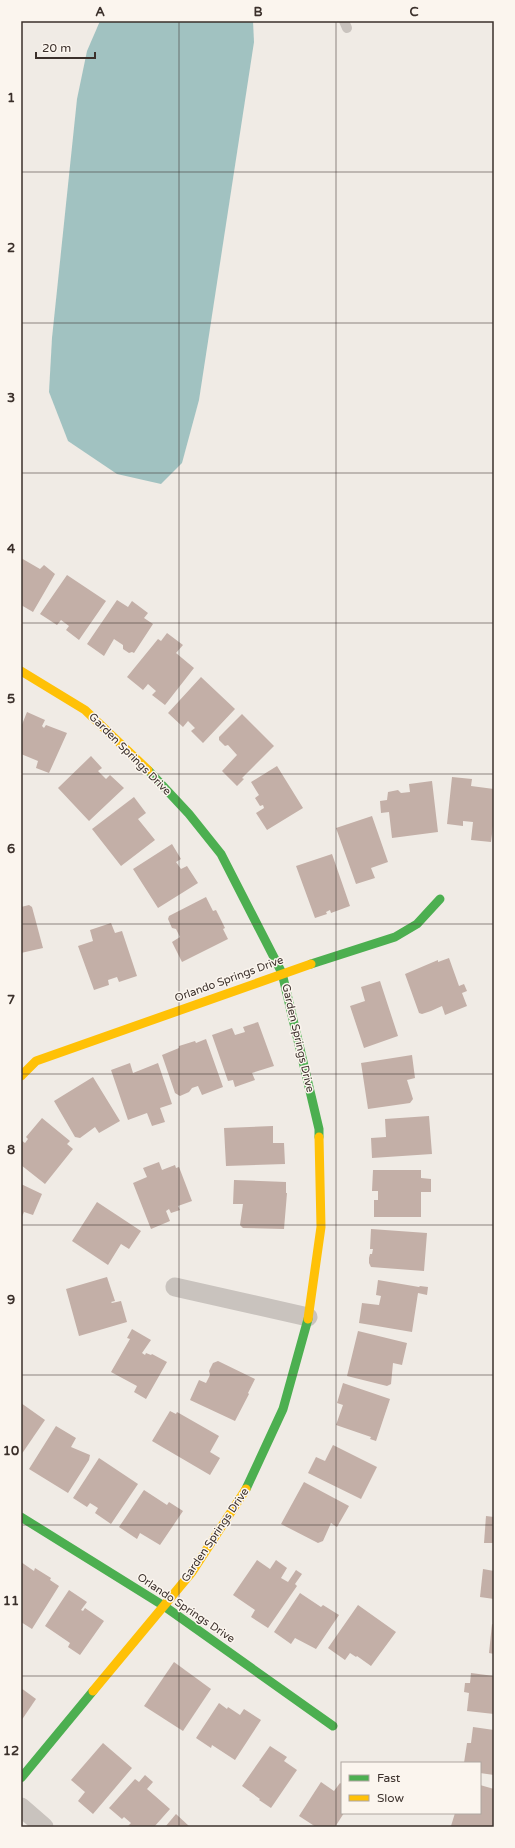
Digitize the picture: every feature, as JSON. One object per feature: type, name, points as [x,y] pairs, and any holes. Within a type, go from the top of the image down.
[{"type":"street","name":"Garden Springs Drive","points":[[21,671],[85,710],[145,767],[189,814],[221,854],[282,973],[319,1129],[321,1226],[308,1317],[283,1409],[242,1497],[192,1572],[21,1778]]},
{"type":"street","name":"Orlando Springs Drive","points":[[21,1076],[36,1061],[282,973],[395,937],[417,924],[440,899]]},
{"type":"street","points":[[175,1287],[308,1317]]},
{"type":"street","name":"Orlando Springs Drive","points":[[21,1517],[164,1606],[333,1726]]},
{"type":"street","points":[[21,1807],[44,1827]]},
{"type":"water","points":[[100,21],[253,21],[254,42],[199,400],[182,463],[161,484],[117,474],[68,441],[49,392],[52,338],[77,99],[87,51]]},
{"type":"building","points":[[21,558],[40,569],[44,565],[55,574],[33,612],[21,605]]},
{"type":"building","points":[[67,575],[106,601],[79,640],[66,630],[69,626],[61,620],[57,625],[40,614]]},
{"type":"building","points":[[117,600],[128,607],[132,601],[148,613],[144,618],[153,624],[134,653],[129,653],[123,649],[123,645],[114,639],[104,656],[87,644]]},
{"type":"building","points":[[167,633],[183,645],[176,653],[194,668],[165,705],[152,695],[156,691],[148,684],[143,690],[127,677],[158,639],[161,641]]},
{"type":"building","points":[[201,677],[235,709],[203,743],[191,731],[195,728],[188,721],[183,727],[168,713]]},
{"type":"building","points":[[27,712],[45,720],[42,726],[44,728],[46,725],[67,733],[49,773],[36,768],[38,761],[21,754],[21,727]]},
{"type":"building","points":[[242,714],[274,746],[242,778],[244,779],[237,786],[222,771],[237,755],[228,745],[225,746],[219,740],[219,737]]},
{"type":"building","points":[[91,756],[102,768],[98,771],[106,779],[110,775],[124,788],[89,821],[58,788]]},
{"type":"building","points":[[277,766],[303,808],[267,830],[256,813],[264,808],[263,805],[260,806],[255,798],[259,795],[251,782]]},
{"type":"building","points":[[452,777],[472,779],[471,786],[494,789],[494,818],[491,842],[471,840],[473,822],[463,821],[463,826],[447,824]]},
{"type":"building","points":[[432,781],[438,832],[392,838],[389,812],[381,813],[380,801],[387,800],[388,792],[398,790],[401,793],[410,792],[409,784]]},
{"type":"building","points":[[134,797],[146,813],[138,819],[155,840],[121,866],[92,829]]},
{"type":"building","points":[[372,816],[388,862],[371,868],[375,878],[356,884],[336,828]]},
{"type":"building","points":[[172,844],[181,859],[176,862],[181,869],[187,866],[198,883],[158,908],[133,869]]},
{"type":"building","points":[[332,854],[350,906],[331,913],[330,910],[326,912],[327,914],[315,918],[296,866]]},
{"type":"building","points":[[206,897],[213,911],[216,910],[225,928],[223,929],[228,939],[182,962],[172,942],[180,937],[176,929],[172,928],[168,919],[169,916]]},
{"type":"building","points":[[29,905],[32,907],[43,948],[21,953],[21,907]]},
{"type":"building","points":[[111,923],[115,933],[122,931],[137,976],[119,982],[117,977],[108,980],[109,985],[94,990],[78,946],[93,941],[90,930]]},
{"type":"building","points":[[449,958],[459,986],[464,984],[467,991],[462,993],[467,1006],[445,1015],[442,1006],[422,1014],[419,1013],[405,974],[438,960],[438,962]]},
{"type":"building","points":[[380,981],[398,1036],[364,1048],[350,1006],[365,1001],[361,987]]},
{"type":"building","points":[[258,1022],[274,1066],[252,1073],[255,1080],[235,1087],[233,1080],[228,1081],[212,1035],[232,1028],[235,1035],[245,1032],[243,1027]]},
{"type":"building","points":[[206,1039],[223,1087],[202,1095],[198,1086],[180,1096],[175,1093],[162,1055],[179,1048],[179,1046],[195,1041],[196,1043]]},
{"type":"building","points":[[412,1055],[415,1078],[407,1080],[413,1099],[410,1103],[368,1109],[361,1063]]},
{"type":"building","points":[[130,1063],[133,1073],[158,1063],[172,1104],[160,1108],[165,1122],[152,1126],[147,1113],[128,1120],[111,1070]]},
{"type":"building","points":[[93,1077],[120,1121],[99,1133],[95,1127],[80,1138],[75,1137],[54,1101]]},
{"type":"building","points":[[429,1116],[432,1154],[372,1158],[371,1138],[386,1137],[385,1119]]},
{"type":"building","points":[[42,1118],[70,1141],[67,1144],[73,1149],[45,1184],[21,1165],[21,1140],[25,1143],[28,1139],[26,1137]]},
{"type":"building","points":[[273,1126],[273,1143],[284,1143],[285,1164],[226,1166],[224,1128]]},
{"type":"building","points":[[159,1162],[162,1170],[175,1165],[176,1168],[179,1167],[192,1201],[178,1206],[180,1210],[171,1213],[169,1209],[166,1211],[170,1221],[151,1229],[133,1183],[147,1177],[143,1168]]},
{"type":"building","points":[[373,1170],[421,1170],[421,1178],[431,1179],[431,1192],[421,1192],[421,1217],[374,1217],[374,1200],[378,1200],[378,1191],[372,1191]]},
{"type":"building","points":[[234,1180],[286,1182],[287,1193],[284,1229],[243,1228],[240,1225],[243,1204],[233,1204]]},
{"type":"building","points":[[21,1184],[42,1194],[33,1215],[24,1212],[21,1219]]},
{"type":"building","points":[[97,1202],[141,1231],[129,1249],[121,1244],[108,1265],[72,1241]]},
{"type":"building","points":[[371,1229],[427,1233],[424,1271],[371,1267],[369,1258],[373,1249],[370,1249]]},
{"type":"building","points":[[107,1277],[115,1301],[111,1302],[121,1301],[127,1322],[79,1336],[66,1289]]},
{"type":"building","points":[[378,1280],[419,1287],[428,1287],[427,1295],[418,1293],[412,1332],[359,1323],[362,1303],[379,1305],[381,1296],[376,1295]]},
{"type":"building","points":[[132,1329],[151,1340],[142,1353],[145,1355],[146,1353],[152,1354],[167,1362],[146,1399],[134,1392],[137,1386],[111,1372],[130,1339],[127,1338]]},
{"type":"building","points":[[358,1331],[407,1343],[402,1365],[393,1363],[391,1384],[387,1386],[347,1376]]},
{"type":"building","points":[[218,1361],[255,1379],[235,1421],[190,1400],[199,1380],[206,1383],[213,1363]]},
{"type":"building","points":[[343,1383],[390,1399],[376,1441],[370,1439],[371,1437],[336,1425],[343,1405],[337,1403]]},
{"type":"building","points":[[21,1403],[45,1420],[21,1455]]},
{"type":"building","points":[[170,1411],[176,1414],[177,1412],[219,1436],[210,1452],[220,1458],[210,1475],[152,1441]]},
{"type":"building","points":[[56,1426],[76,1438],[71,1447],[90,1455],[89,1460],[68,1493],[29,1469]]},
{"type":"building","points":[[333,1445],[377,1467],[361,1499],[308,1473],[316,1457],[325,1461]]},
{"type":"building","points":[[99,1458],[138,1484],[111,1524],[95,1513],[98,1508],[90,1503],[87,1507],[73,1498]]},
{"type":"building","points":[[304,1482],[349,1506],[337,1527],[331,1523],[323,1541],[318,1543],[281,1524]]},
{"type":"building","points":[[144,1490],[167,1505],[169,1502],[183,1511],[160,1545],[140,1533],[137,1539],[119,1527]]},
{"type":"building","points":[[486,1516],[494,1517],[494,1543],[484,1543]]},
{"type":"building","points":[[257,1560],[270,1569],[276,1560],[287,1568],[281,1578],[288,1582],[296,1570],[302,1574],[295,1584],[297,1586],[268,1628],[251,1617],[255,1610],[233,1595]]},
{"type":"building","points":[[21,1562],[34,1571],[35,1568],[51,1578],[50,1580],[59,1586],[32,1629],[21,1622]]},
{"type":"building","points":[[483,1569],[494,1571],[494,1599],[480,1597]]},
{"type":"building","points":[[69,1590],[87,1602],[81,1610],[83,1611],[85,1608],[104,1621],[80,1655],[68,1647],[70,1643],[45,1626]]},
{"type":"building","points":[[300,1593],[321,1607],[323,1605],[339,1615],[316,1649],[295,1638],[291,1644],[274,1632]]},
{"type":"building","points":[[358,1605],[396,1632],[371,1666],[350,1653],[345,1660],[328,1648]]},
{"type":"building","points":[[492,1624],[494,1625],[494,1654],[489,1653]]},
{"type":"building","points":[[174,1662],[211,1689],[183,1731],[144,1706]]},
{"type":"building","points":[[471,1673],[494,1676],[494,1714],[467,1711],[469,1693],[464,1692],[465,1683],[470,1683]]},
{"type":"building","points":[[21,1688],[36,1699],[21,1721]]},
{"type":"building","points":[[219,1703],[227,1709],[228,1707],[240,1715],[244,1709],[261,1720],[235,1760],[212,1745],[211,1748],[196,1738]]},
{"type":"building","points":[[473,1727],[494,1730],[494,1775],[481,1773],[481,1762],[464,1762],[467,1743],[471,1743]]},
{"type":"building","points":[[103,1743],[132,1768],[93,1814],[78,1801],[85,1792],[71,1780]]},
{"type":"building","points":[[270,1746],[287,1757],[284,1761],[297,1770],[271,1808],[242,1786]]},
{"type":"building","points":[[145,1775],[153,1782],[147,1789],[170,1809],[154,1827],[127,1827],[131,1823],[124,1817],[122,1819],[109,1808],[135,1779],[139,1782]]},
{"type":"building","points":[[321,1782],[334,1791],[341,1784],[341,1814],[343,1814],[335,1827],[316,1827],[299,1816]]},
{"type":"building","points":[[481,1785],[494,1789],[494,1827],[451,1826],[455,1814],[481,1814]]},
{"type":"building","points":[[176,1814],[190,1827],[165,1827]]},
{"type":"traffic: fast","points":[[148,770],[189,814],[221,854],[282,973],[319,1129],[319,1137]]},
{"type":"traffic: fast","points":[[311,964],[395,937],[417,924],[440,899]]},
{"type":"traffic: fast","points":[[246,1489],[283,1409],[308,1319]]},
{"type":"traffic: fast","points":[[21,1517],[164,1606],[333,1726]]},
{"type":"traffic: fast","points":[[21,1778],[93,1691]]},
{"type":"traffic: slow","points":[[21,671],[85,710],[148,770]]},
{"type":"traffic: slow","points":[[21,1076],[36,1061],[311,964]]},
{"type":"traffic: slow","points":[[308,1319],[321,1227],[319,1137]]},
{"type":"traffic: slow","points":[[93,1691],[192,1572],[246,1489]]}]
